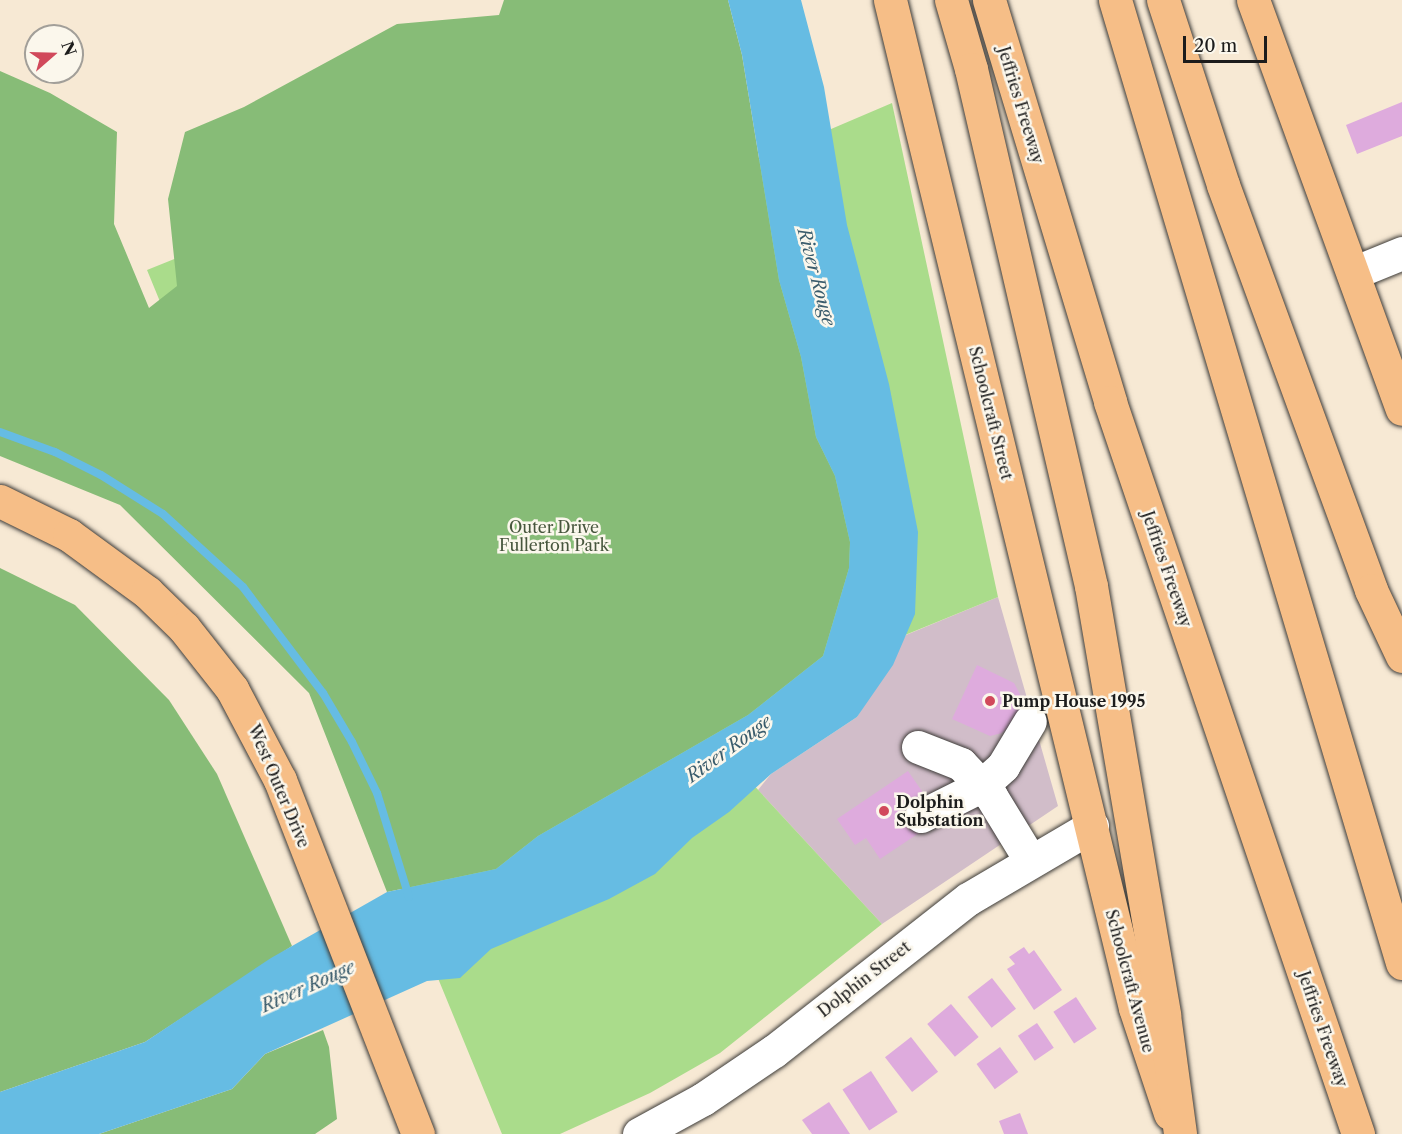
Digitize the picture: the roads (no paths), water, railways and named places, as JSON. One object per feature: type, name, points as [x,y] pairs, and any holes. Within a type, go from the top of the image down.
[{"type":"main road","name":"Schoolcraft Street","points":[[890,0],[1092,826]]},
{"type":"main road","points":[[951,0],[971,69],[1091,586],[1164,1016],[1179,1134]]},
{"type":"main road","name":"Jeffries Freeway","points":[[989,0],[1110,402],[1358,1134]]},
{"type":"main road","points":[[1115,0],[1402,963]]},
{"type":"main road","points":[[1163,0],[1223,185],[1371,590],[1402,657]]},
{"type":"main road","points":[[1253,0],[1402,409]]},
{"type":"main road","name":"West Outer Drive","points":[[0,501],[69,535],[113,564],[147,592],[209,657],[252,722],[280,780],[418,1134]]},
{"type":"main road","name":"Schoolcraft Avenue","points":[[1092,826],[1135,1008],[1179,1134]]},
{"type":"street","points":[[1353,273],[1402,253]]},
{"type":"street","points":[[921,816],[981,786],[1003,766],[1030,721]]},
{"type":"street","points":[[918,747],[961,764],[981,786],[1017,834],[1029,860]]},
{"type":"street","name":"Dolphin Street","points":[[639,1134],[703,1099],[774,1051],[924,932],[1029,860],[1092,826]]},
{"type":"water","name":"River Rouge","points":[[728,0],[801,0],[824,87],[847,225],[889,384],[918,532],[915,614],[893,665],[857,717],[771,774],[729,812],[692,838],[655,874],[609,899],[491,949],[460,978],[427,981],[265,1054],[232,1089],[99,1134],[0,1134],[0,1092],[145,1042],[271,958],[387,892],[496,869],[538,836],[748,715],[823,656],[849,568],[850,542],[835,476],[816,437],[801,357],[779,280],[742,55]]},
{"type":"waterway","points":[[0,432],[55,452],[101,475],[163,514],[243,587],[323,693],[352,742],[377,793],[409,897]]},
{"type":"place","name":"Pump House 1995","points":[[990,701]]},
{"type":"place","name":"Dolphin Substation","points":[[884,811]]},
{"type":"park label","name":"Outer Drive Fullerton Park","points":[[554,536]]}]
